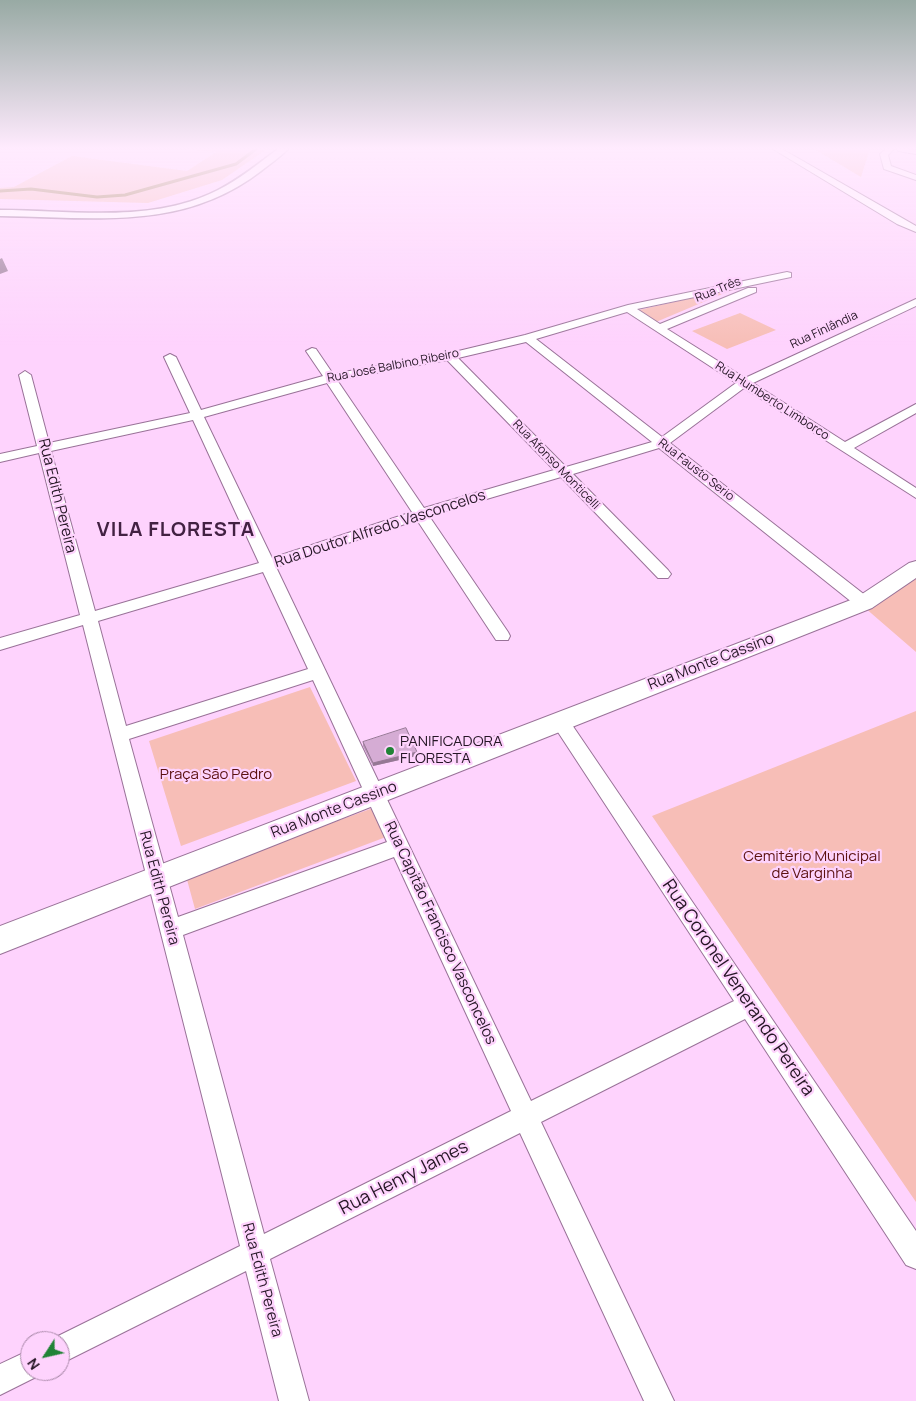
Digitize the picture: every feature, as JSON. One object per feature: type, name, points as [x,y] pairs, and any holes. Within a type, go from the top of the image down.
[{"type":"main road","name":"Rua Monte Cassino","points":[[0,940],[864,602],[916,568]]},
{"type":"street","points":[[75,214],[119,214]]},
{"type":"street","points":[[887,214],[916,230]]},
{"type":"street","name":"Rua José Balbino Ribeiro","points":[[0,458],[198,415],[330,378],[450,356],[528,338],[628,308],[787,275]]},
{"type":"street","name":"Rua Três","points":[[659,328],[787,275]]},
{"type":"street","name":"Rua Finlândia","points":[[744,383],[916,302]]},
{"type":"street","name":"Rua Humberto Limborco","points":[[628,308],[916,494]]},
{"type":"street","name":"Rua Fausto Serio","points":[[528,338],[864,602]]},
{"type":"street","points":[[312,351],[502,636]]},
{"type":"street","name":"Rua Afonso Monticelli","points":[[450,356],[663,574]]},
{"type":"street","name":"Rua Capitão Francisco Vasconcelos","points":[[170,357],[659,1401]]},
{"type":"street","name":"Rua Edith Pereira","points":[[25,375],[46,448],[88,618],[294,1401]]},
{"type":"street","name":"Rua Doutor Alfredo Vasconcelos","points":[[0,644],[268,565],[421,514],[662,443],[744,383]]},
{"type":"street","points":[[844,448],[916,408]]},
{"type":"street","points":[[119,735],[318,672]]},
{"type":"street","name":"Rua Coronel Venerando Pereira","points":[[560,722],[916,1255]]},
{"type":"street","points":[[170,930],[399,846]]},
{"type":"street","name":"Rua Henry James","points":[[70,1345],[749,1005]]},
{"type":"street","points":[[0,1380],[20,1370]]},
{"type":"green space","points":[[739,287],[656,322],[639,310]]},
{"type":"green space","points":[[740,313],[776,330],[727,349],[692,331]]},
{"type":"green space","points":[[916,574],[916,652],[864,607]]},
{"type":"green space","name":"Praça São Pedro","points":[[310,687],[356,781],[181,846],[149,741]]},
{"type":"green space","name":"Cemitério Municipal de Varginha","points":[[916,711],[916,1202],[652,816]]},
{"type":"green space","points":[[373,808],[386,837],[195,909],[186,876]]},
{"type":"building","name":"PANIFICADORA FLORESTA","points":[[406,728],[417,752],[373,763],[363,742]]},
{"type":"place","name":"PANIFICADORA FLORESTA","points":[[390,751]]},
{"type":"district","name":"VILA FLORESTA","points":[[176,530]]}]
